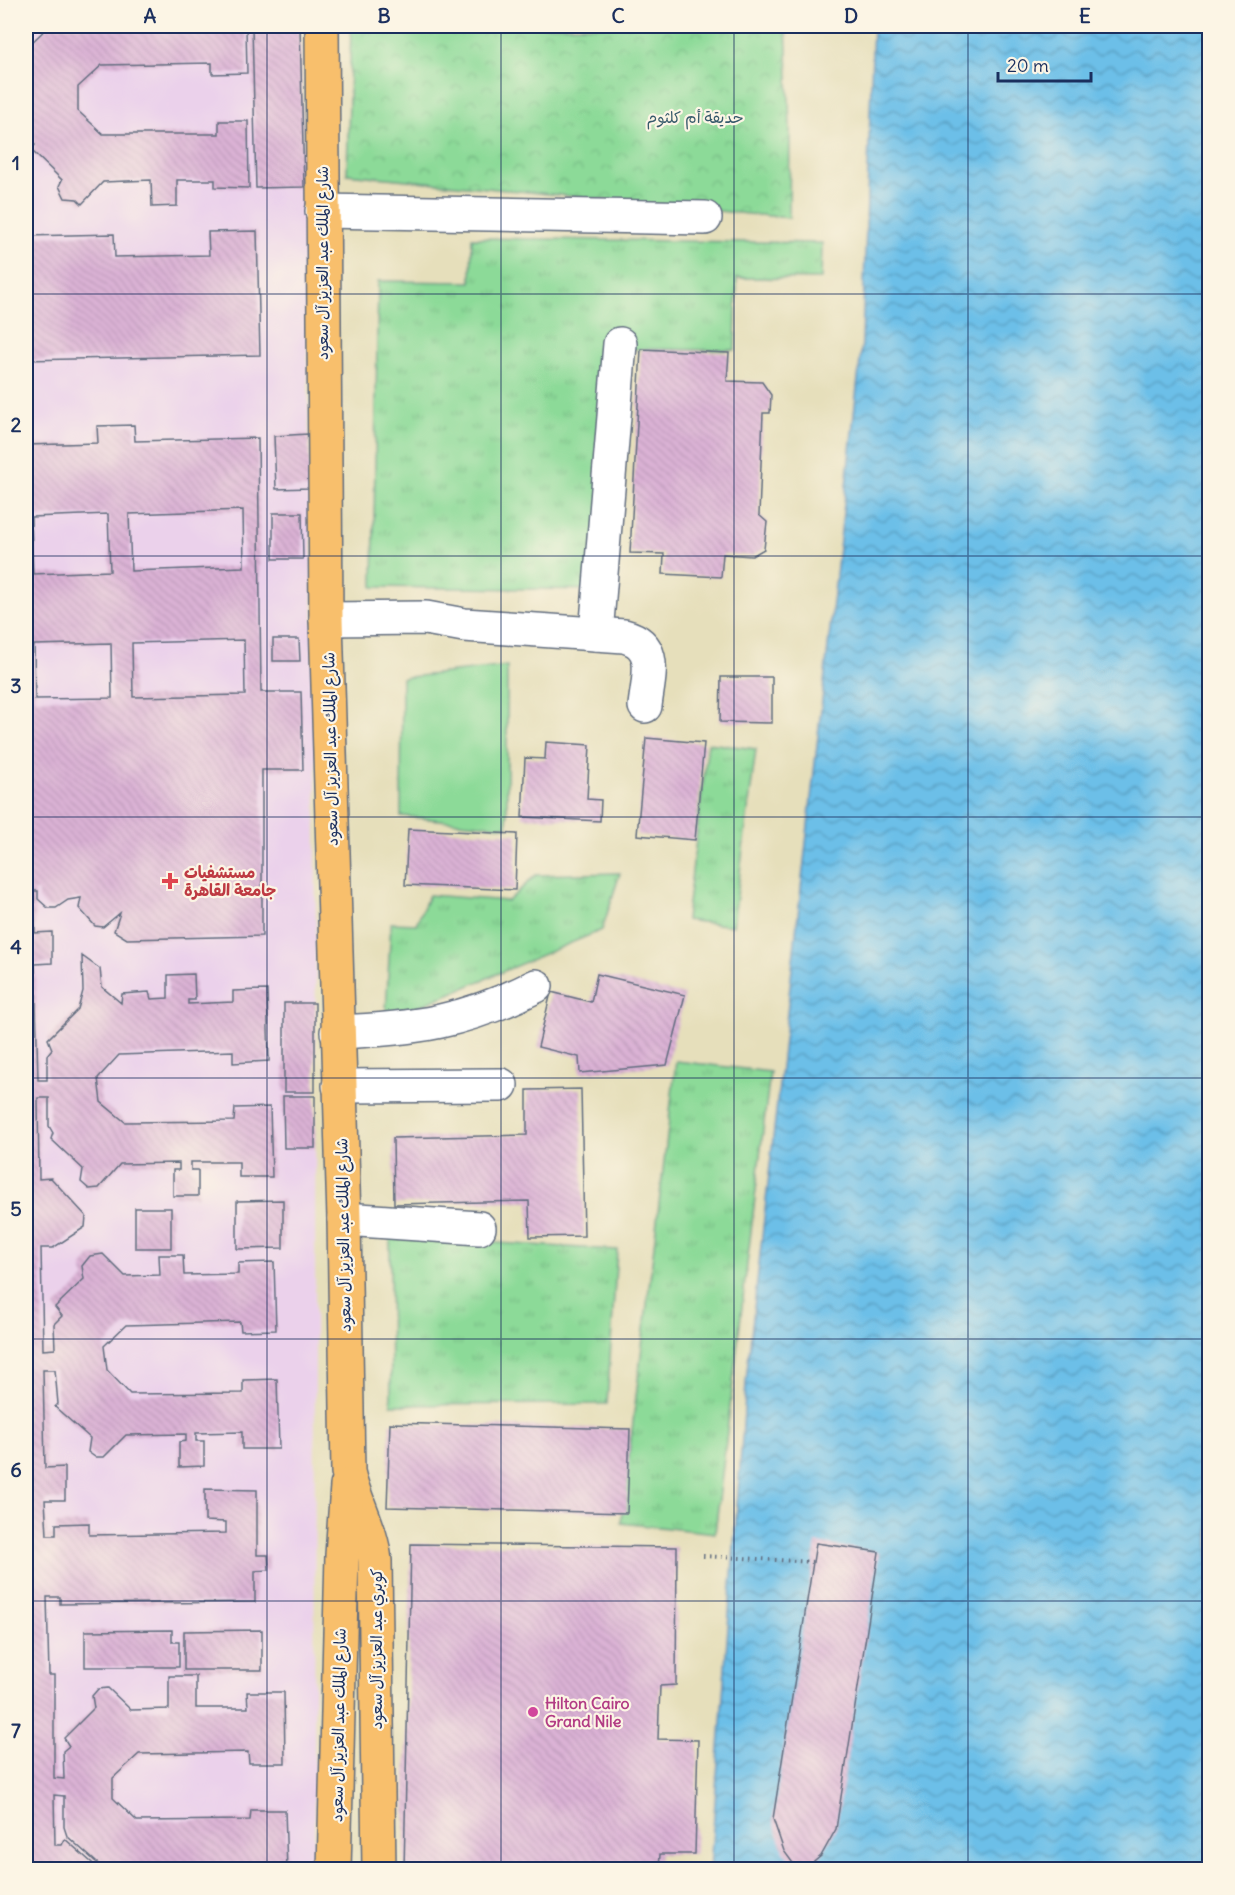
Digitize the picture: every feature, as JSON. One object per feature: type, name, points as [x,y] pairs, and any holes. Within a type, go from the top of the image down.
[{"type":"main road","name":"شارع الملك عبد العزيز آل سعود","points":[[322,26],[327,629],[336,1032],[344,1220],[348,1472],[342,1555],[334,1869]]},
{"type":"main road","name":"شارع الملك عبد العزيز آل سعود","points":[[348,1472],[355,1499],[372,1541],[375,1561]]},
{"type":"main road","name":"كوبري عبد العزيز آل سعود","points":[[375,1561],[379,1869]]},
{"type":"main road","name":"كوبري عبد العزيز آل سعود","points":[[375,1561],[391,1602],[395,1623],[393,1869]]},
{"type":"lane","points":[[322,211],[705,218]]},
{"type":"lane","points":[[596,634],[620,344]]},
{"type":"lane","points":[[327,629],[426,618],[464,625],[637,639],[646,648],[649,660],[645,706]]},
{"type":"lane","points":[[336,1032],[423,1027],[463,1018],[500,1004],[536,986]]},
{"type":"lane","points":[[339,1086],[501,1085]]},
{"type":"lane","points":[[344,1220],[479,1228]]},
{"type":"path","points":[[703,1556],[814,1562]]},
{"type":"shaded area","name":"مستشفيات جامعة القاهرة","points":[[26,26],[300,26],[316,759],[314,1869],[26,1870]]},
{"type":"green space","name":"حديقة أم كلثوم","points":[[351,26],[786,26],[790,128],[789,218],[347,174]]},
{"type":"green space","points":[[472,238],[822,243],[821,279],[737,278],[735,350],[610,349],[606,590],[373,587],[378,281],[471,282]]},
{"type":"green space","points":[[507,666],[507,827],[401,816],[402,678]]},
{"type":"green space","points":[[708,743],[756,749],[733,926],[686,920]]},
{"type":"green space","points":[[620,873],[602,930],[406,1012],[386,1012],[391,923],[416,924],[429,895],[508,901],[536,875]]},
{"type":"green space","points":[[676,1061],[770,1072],[715,1533],[621,1523]]},
{"type":"green space","points":[[390,1237],[617,1250],[607,1404],[391,1405]]},
{"type":"water","points":[[873,26],[1209,26],[1209,1869],[710,1870],[747,1371],[862,343]]},
{"type":"building","points":[[49,26],[246,26],[247,73],[212,74],[212,63],[102,65],[78,87],[78,111],[103,134],[219,134],[219,121],[248,121],[249,188],[215,187],[215,180],[177,180],[177,206],[152,207],[151,180],[103,182],[82,204],[77,199],[65,198],[59,186],[62,180],[31,150],[35,145],[28,137],[26,62],[30,61],[26,48]]},
{"type":"building","points":[[252,26],[300,26],[304,187],[256,188]]},
{"type":"building","points":[[257,231],[260,355],[26,360],[26,236],[114,234],[115,257],[209,255],[208,232]]},
{"type":"building","points":[[641,349],[729,353],[727,381],[762,382],[771,395],[770,413],[763,413],[759,515],[767,522],[764,549],[752,556],[723,554],[721,577],[663,574],[664,554],[630,553]]},
{"type":"building","points":[[134,425],[135,441],[258,438],[261,692],[301,692],[303,770],[262,770],[262,936],[127,939],[114,931],[120,913],[103,927],[95,926],[79,908],[81,898],[68,900],[56,908],[48,908],[38,899],[38,891],[34,891],[35,933],[52,932],[52,963],[35,964],[38,1080],[47,1080],[47,1055],[52,1049],[48,1039],[78,1009],[83,991],[82,956],[100,969],[102,987],[121,1003],[122,994],[149,992],[151,999],[168,998],[168,975],[194,974],[195,1000],[188,1000],[188,1004],[233,1002],[233,991],[267,990],[269,1061],[233,1063],[233,1051],[119,1055],[98,1078],[101,1102],[125,1122],[234,1121],[235,1108],[270,1107],[272,1177],[239,1177],[239,1162],[191,1162],[191,1170],[198,1170],[198,1196],[173,1196],[173,1170],[179,1170],[179,1163],[120,1164],[99,1188],[89,1189],[81,1182],[83,1169],[51,1139],[53,1133],[49,1126],[49,1098],[38,1098],[39,1179],[51,1178],[86,1216],[85,1227],[53,1248],[41,1248],[43,1350],[55,1349],[54,1324],[62,1316],[55,1307],[84,1279],[82,1266],[90,1256],[103,1254],[125,1276],[160,1275],[159,1255],[183,1255],[184,1275],[238,1274],[238,1263],[274,1262],[276,1330],[241,1331],[240,1322],[126,1325],[104,1346],[107,1370],[130,1394],[243,1393],[243,1380],[277,1379],[279,1449],[242,1449],[242,1432],[196,1433],[196,1441],[204,1441],[204,1466],[179,1467],[179,1442],[186,1441],[186,1434],[126,1435],[104,1457],[95,1457],[88,1452],[90,1438],[55,1407],[58,1404],[55,1370],[43,1370],[45,1468],[65,1467],[65,1500],[45,1500],[47,1535],[56,1535],[56,1524],[89,1523],[89,1535],[226,1533],[226,1522],[205,1521],[205,1489],[257,1490],[257,1555],[268,1555],[269,1570],[255,1571],[255,1602],[60,1604],[60,1597],[47,1597],[49,1675],[54,1675],[54,1778],[64,1779],[63,1751],[69,1746],[64,1738],[94,1708],[92,1696],[98,1689],[108,1688],[131,1710],[169,1709],[169,1676],[196,1676],[196,1708],[248,1708],[247,1692],[284,1692],[285,1763],[249,1763],[248,1752],[139,1754],[113,1778],[113,1798],[137,1821],[250,1820],[251,1810],[285,1810],[287,1870],[105,1870],[67,1836],[64,1827],[64,1796],[54,1795],[55,1845],[62,1845],[65,1839],[100,1870],[26,1870],[26,445],[98,443],[97,426]],"holes":[[[243,510],[244,567],[131,571],[129,514]],[[108,514],[110,571],[33,574],[31,517]],[[244,640],[245,695],[133,697],[132,643]],[[111,643],[112,698],[35,699],[34,645]]]},
{"type":"building","points":[[308,434],[310,488],[276,489],[274,436]]},
{"type":"building","points":[[273,513],[302,513],[303,559],[273,559]]},
{"type":"building","points":[[273,639],[299,639],[300,661],[273,661]]},
{"type":"building","points":[[721,677],[772,677],[772,723],[720,722]]},
{"type":"building","points":[[646,738],[704,743],[695,840],[637,835]]},
{"type":"building","points":[[546,742],[590,745],[587,799],[601,800],[600,821],[522,817],[525,758],[545,759]]},
{"type":"building","points":[[408,829],[517,834],[515,890],[405,885]]},
{"type":"building","points":[[597,974],[685,995],[667,1065],[580,1073],[579,1057],[538,1047],[551,992],[591,1002]]},
{"type":"building","points":[[284,1003],[315,1003],[315,1092],[284,1092]]},
{"type":"building","points":[[581,1089],[584,1236],[530,1237],[529,1201],[394,1204],[393,1138],[527,1135],[527,1090]]},
{"type":"building","points":[[283,1096],[315,1096],[315,1148],[284,1148]]},
{"type":"building","points":[[283,1200],[283,1248],[237,1249],[237,1201]]},
{"type":"building","points":[[135,1208],[171,1208],[171,1248],[135,1248]]},
{"type":"building","points":[[390,1423],[630,1429],[627,1513],[387,1507]]},
{"type":"building","points":[[816,1543],[879,1552],[836,1829],[821,1856],[804,1870],[798,1870],[784,1851],[773,1819]]},
{"type":"building","name":"Hilton Cairo Grand Nile","points":[[411,1544],[677,1547],[676,1685],[660,1686],[658,1739],[698,1740],[695,1854],[660,1854],[659,1870],[404,1870]]},
{"type":"building","points":[[172,1630],[172,1642],[179,1642],[179,1667],[85,1667],[85,1631]]},
{"type":"building","points":[[262,1630],[262,1670],[184,1670],[184,1631]]},
{"type":"place","name":"مستشفيات جامعة القاهرة","points":[[170,881]]},
{"type":"place","name":"Hilton Cairo Grand Nile","points":[[533,1712]]}]
